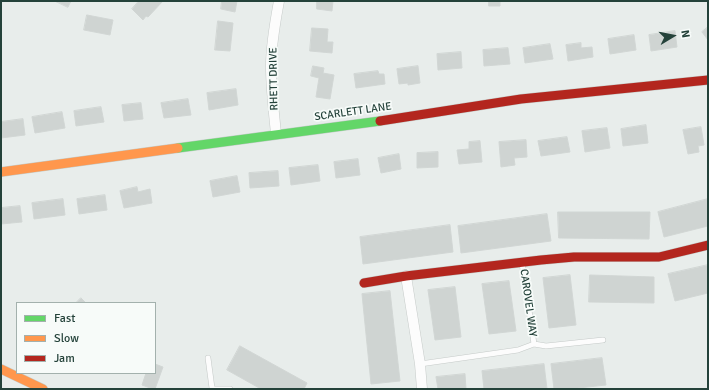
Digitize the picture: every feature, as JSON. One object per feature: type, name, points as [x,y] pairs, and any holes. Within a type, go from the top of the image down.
[{"type":"street","name":"RHETT DRIVE","points":[[276,134],[271,66],[279,1]]},
{"type":"street","name":"SCARLETT LANE","points":[[1,172],[399,118],[521,99],[708,80]]},
{"type":"street","points":[[364,283],[406,276],[586,256],[658,257],[708,245]]},
{"type":"street","points":[[406,276],[420,364],[422,389]]},
{"type":"street","points":[[1,369],[43,389]]},
{"type":"lane","name":"CAROVEL WAY","points":[[522,262],[534,344]]},
{"type":"lane","points":[[420,364],[518,350],[534,344],[546,346],[604,340]]},
{"type":"lane","points":[[208,358],[212,389],[230,389]]},
{"type":"building","points":[[55,1],[71,1],[68,7]]},
{"type":"building","points":[[139,1],[163,1],[148,17],[146,16],[143,20],[132,9]]},
{"type":"building","points":[[222,1],[237,1],[235,12],[221,9]]},
{"type":"building","points":[[317,1],[333,1],[332,11],[317,9]]},
{"type":"building","points":[[489,1],[500,1],[500,6],[489,6]]},
{"type":"building","points":[[87,15],[113,20],[110,35],[84,30]]},
{"type":"building","points":[[218,21],[233,23],[230,51],[215,50]]},
{"type":"building","points":[[708,27],[708,40],[702,32]]},
{"type":"building","points":[[312,28],[328,29],[327,42],[333,42],[332,53],[310,51]]},
{"type":"building","points":[[675,31],[677,47],[651,51],[649,35]]},
{"type":"building","points":[[634,35],[636,50],[610,54],[608,39]]},
{"type":"building","points":[[581,43],[581,48],[592,47],[593,57],[568,61],[566,45]]},
{"type":"building","points":[[550,44],[553,59],[525,63],[523,48]]},
{"type":"building","points":[[508,48],[510,64],[484,66],[483,50]]},
{"type":"building","points":[[461,52],[462,68],[438,70],[437,54]]},
{"type":"building","points":[[313,66],[324,68],[323,73],[334,75],[330,99],[316,97],[319,78],[311,76]]},
{"type":"building","points":[[418,66],[420,83],[408,85],[408,83],[399,84],[397,69]]},
{"type":"building","points":[[378,71],[379,74],[384,74],[385,84],[356,88],[354,74]]},
{"type":"building","points":[[236,89],[238,105],[209,110],[207,93]]},
{"type":"building","points":[[188,99],[191,115],[164,118],[161,103]]},
{"type":"building","points":[[141,103],[143,119],[124,121],[122,105]]},
{"type":"building","points":[[101,107],[104,122],[76,126],[74,111]]},
{"type":"building","points":[[62,112],[65,128],[35,133],[32,117]]},
{"type":"building","points":[[23,119],[25,135],[1,138],[1,122]]},
{"type":"building","points":[[646,125],[648,143],[623,146],[621,129]]},
{"type":"building","points":[[701,127],[704,145],[698,146],[699,152],[688,154],[683,130]]},
{"type":"building","points":[[607,128],[610,148],[585,152],[582,131]]},
{"type":"building","points":[[567,137],[570,152],[541,156],[538,141]]},
{"type":"building","points":[[526,140],[527,157],[514,158],[515,165],[501,167],[499,142]]},
{"type":"building","points":[[480,141],[482,162],[459,164],[457,150],[469,149],[469,142]]},
{"type":"building","points":[[438,152],[438,167],[417,168],[417,153]]},
{"type":"building","points":[[399,154],[401,169],[381,173],[378,158]]},
{"type":"building","points":[[358,159],[360,175],[336,178],[334,162]]},
{"type":"building","points":[[318,165],[320,181],[291,185],[289,168]]},
{"type":"building","points":[[278,171],[279,186],[250,188],[249,173]]},
{"type":"building","points":[[237,176],[240,192],[213,197],[210,181]]},
{"type":"building","points":[[137,187],[138,192],[150,189],[152,203],[124,208],[120,191]]},
{"type":"building","points":[[105,195],[107,210],[79,214],[77,199]]},
{"type":"building","points":[[63,199],[65,215],[34,219],[32,203]]},
{"type":"building","points":[[708,199],[708,226],[664,237],[658,212]]},
{"type":"building","points":[[20,206],[22,222],[1,224],[1,208]]},
{"type":"building","points":[[558,212],[650,212],[649,239],[559,238]]},
{"type":"building","points":[[547,214],[551,241],[461,253],[458,226]]},
{"type":"building","points":[[450,225],[453,252],[363,264],[360,237]]},
{"type":"building","points":[[708,265],[708,293],[675,301],[668,274]]},
{"type":"building","points":[[570,275],[576,325],[549,328],[543,278]]},
{"type":"building","points":[[590,275],[654,277],[654,303],[589,302]]},
{"type":"building","points":[[509,281],[516,331],[489,334],[482,284]]},
{"type":"building","points":[[455,287],[461,337],[435,340],[428,290]]},
{"type":"building","points":[[390,291],[400,381],[371,384],[362,294]]},
{"type":"building","points":[[81,298],[85,302],[77,302]]},
{"type":"building","points":[[240,346],[307,383],[304,389],[261,389],[227,370]]},
{"type":"building","points":[[602,358],[606,385],[554,389],[551,364]]},
{"type":"building","points":[[156,364],[163,367],[155,389],[142,385],[146,374],[156,374]]},
{"type":"building","points":[[544,364],[547,389],[484,389],[482,371]]},
{"type":"building","points":[[465,374],[466,389],[438,389],[436,377]]},
{"type":"traffic: fast","points":[[178,148],[380,121]]},
{"type":"traffic: slow","points":[[1,172],[178,148]]},
{"type":"traffic: slow","points":[[1,369],[43,389]]},
{"type":"traffic: jam","points":[[380,121],[521,99],[708,80]]},
{"type":"traffic: jam","points":[[364,283],[406,276],[574,257],[659,257],[708,245]]}]
